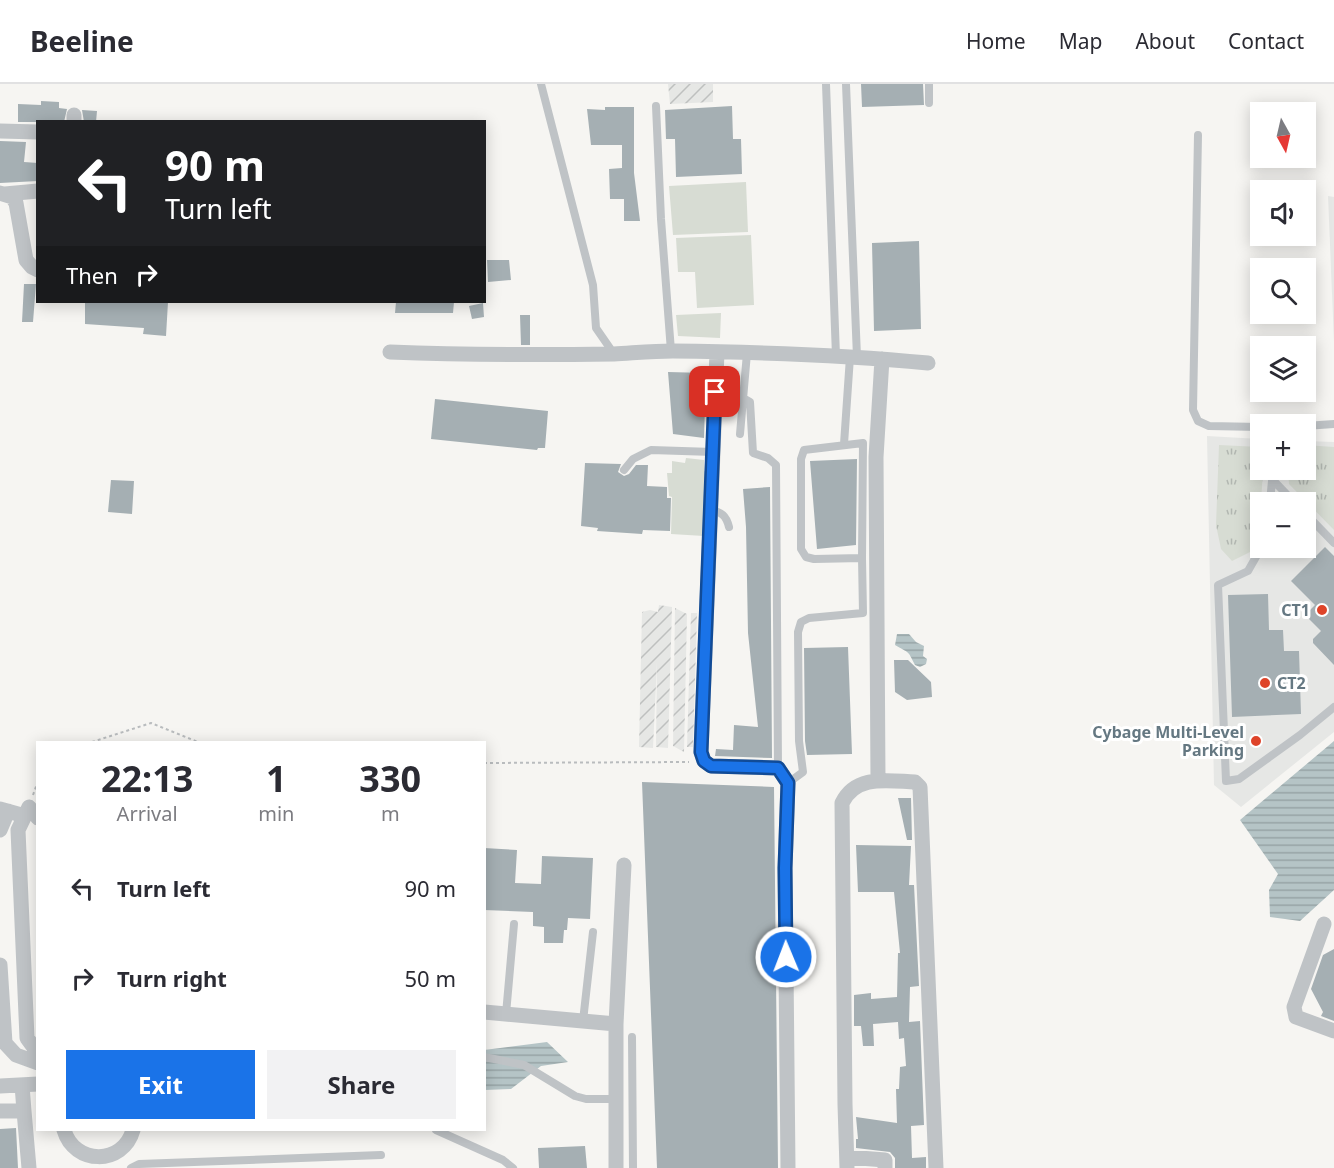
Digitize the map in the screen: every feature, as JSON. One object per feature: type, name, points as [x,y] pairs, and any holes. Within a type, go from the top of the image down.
[{"type":"street","points":[[0,131],[36,132]]},
{"type":"street","points":[[2,194],[36,191]]},
{"type":"street","points":[[2,194],[12,197],[16,203],[26,260],[36,269]]},
{"type":"street","points":[[390,352],[614,354],[671,351],[848,356],[928,363]]},
{"type":"street","points":[[717,352],[701,752],[704,761],[711,766],[778,768],[788,783],[785,868],[788,1168]]},
{"type":"street","points":[[878,780],[876,457],[882,359]]},
{"type":"street","points":[[885,1168],[885,1160],[847,1163],[842,803],[847,792],[856,785],[878,780],[915,782],[920,787],[936,1168]]},
{"type":"street","points":[[0,830],[4,810],[31,817]]},
{"type":"street","points":[[31,817],[18,830],[26,1027],[27,1038],[36,1050]]},
{"type":"street","points":[[616,1168],[616,1024],[624,865]]},
{"type":"street","points":[[1324,924],[1294,1006],[1296,1017],[1334,1031]]},
{"type":"street","points":[[0,965],[5,1043],[16,1055],[36,1063]]},
{"type":"street","points":[[486,1012],[616,1024]]},
{"type":"street","points":[[0,1086],[32,1085],[24,1111],[29,1168]]},
{"type":"street","points":[[0,1111],[24,1111]]},
{"type":"street","points":[[64,1131],[68,1140],[76,1149],[98,1163],[121,1149],[129,1140],[133,1131]]},
{"type":"lane","points":[[541,84],[593,285],[596,328],[614,354]]},
{"type":"lane","points":[[826,84],[848,356]]},
{"type":"lane","points":[[844,444],[848,356],[846,84]]},
{"type":"lane","points":[[929,84],[929,103]]},
{"type":"lane","points":[[656,106],[661,219],[671,351]]},
{"type":"lane","points":[[1197,135],[1193,410],[1198,421],[1209,426],[1250,427]]},
{"type":"lane","points":[[740,434],[747,353]]},
{"type":"lane","points":[[743,398],[750,402],[753,453],[768,458],[776,465],[778,768]]},
{"type":"lane","points":[[1316,425],[1334,424]]},
{"type":"lane","points":[[788,783],[803,772],[800,741],[798,632],[801,622],[809,618],[863,613],[862,443],[804,450],[801,459],[801,549],[806,557],[814,559],[862,558]]},
{"type":"lane","points":[[624,471],[633,459],[651,450],[713,452]]},
{"type":"lane","points":[[1273,480],[1284,492]]},
{"type":"lane","points":[[710,509],[722,513],[727,518],[729,527]]},
{"type":"lane","points":[[1316,524],[1334,543]]},
{"type":"lane","points":[[1255,558],[1248,571],[1218,585],[1226,780],[1239,779],[1300,735],[1334,706]]},
{"type":"lane","points":[[506,1014],[513,924]]},
{"type":"lane","points":[[583,1021],[593,932]]},
{"type":"lane","points":[[632,1038],[633,1168]]},
{"type":"lane","points":[[486,1057],[524,1065],[575,1096],[586,1099],[615,1099]]},
{"type":"lane","points":[[438,1131],[503,1160],[513,1168]]},
{"type":"lane","points":[[131,1168],[139,1164],[381,1155]]},
{"type":"path","points":[[95,741],[151,723],[196,741]]},
{"type":"path","points":[[486,763],[704,761]]},
{"type":"shaded area","points":[[668,84],[713,84],[713,102],[670,104]]},
{"type":"shaded area","points":[[1328,196],[1334,197],[1334,342]]},
{"type":"shaded area","points":[[1207,436],[1250,438],[1250,480],[1316,480],[1316,441],[1334,442],[1334,732],[1241,807],[1214,785]]},
{"type":"shaded area","points":[[659,605],[672,607],[668,748],[656,747],[657,662],[653,748],[639,747],[642,612],[650,610],[658,612]]},
{"type":"shaded area","points":[[675,608],[687,614],[684,752],[673,746]]},
{"type":"shaded area","points":[[691,613],[697,613],[693,747],[687,747]]},
{"type":"shaded area","points":[[897,634],[909,634],[916,642],[924,646],[923,656],[927,659],[926,664],[920,667],[915,665],[908,652],[895,645]]},
{"type":"shaded area","points":[[1334,741],[1334,890],[1300,921],[1270,917],[1269,890],[1278,874],[1240,820]]},
{"type":"shaded area","points":[[547,1042],[568,1062],[541,1066],[511,1089],[486,1090],[486,1050]]},
{"type":"green space","points":[[746,182],[748,232],[673,235],[669,186]]},
{"type":"green space","points":[[751,235],[754,305],[697,308],[695,272],[678,272],[676,238]]},
{"type":"green space","points":[[721,313],[720,338],[678,336],[676,315]]},
{"type":"green space","points":[[1219,445],[1250,447],[1250,480],[1262,480],[1262,492],[1250,492],[1250,552],[1232,561],[1221,549],[1216,525]]},
{"type":"green space","points":[[1316,446],[1334,447],[1334,530],[1316,512],[1316,492],[1297,492],[1289,484],[1289,480],[1316,480]]},
{"type":"green space","points":[[686,458],[704,460],[704,471],[706,472],[704,536],[671,534],[672,497],[669,496],[667,473],[672,473],[672,461],[685,463]]},
{"type":"building","points":[[861,84],[923,84],[924,105],[862,107]]},
{"type":"building","points":[[41,101],[59,102],[59,108],[67,109],[64,120],[18,122],[18,104],[41,105]]},
{"type":"building","points":[[732,106],[733,139],[741,139],[742,174],[676,177],[675,139],[666,139],[665,110]]},
{"type":"building","points":[[605,107],[634,107],[634,173],[640,221],[624,221],[624,199],[610,199],[609,169],[622,168],[622,145],[591,145],[587,109],[605,110]]},
{"type":"building","points":[[82,110],[97,111],[96,120],[84,120]]},
{"type":"building","points":[[0,141],[26,142],[24,162],[36,163],[36,181],[0,183]]},
{"type":"building","points":[[919,241],[921,329],[874,331],[872,243]]},
{"type":"building","points":[[487,260],[509,260],[511,280],[488,282]]},
{"type":"building","points":[[24,284],[36,284],[33,322],[22,322]]},
{"type":"building","points":[[85,303],[168,303],[166,336],[143,334],[144,328],[85,324]]},
{"type":"building","points":[[396,303],[454,303],[453,313],[395,313]]},
{"type":"building","points":[[483,303],[484,317],[472,319],[469,306]]},
{"type":"building","points":[[520,315],[530,315],[530,345],[521,345]]},
{"type":"building","points":[[668,372],[706,373],[704,438],[673,434]]},
{"type":"building","points":[[435,399],[548,411],[545,448],[537,450],[431,439]]},
{"type":"building","points":[[857,459],[856,545],[817,549],[810,461]]},
{"type":"building","points":[[585,463],[621,464],[618,472],[624,476],[629,474],[636,465],[648,465],[647,486],[667,487],[667,498],[671,498],[670,531],[643,530],[642,534],[597,531],[598,528],[581,526]]},
{"type":"building","points":[[111,480],[134,481],[132,514],[108,512]]},
{"type":"building","points":[[770,487],[772,758],[715,756],[716,749],[733,750],[734,725],[758,727],[748,633],[743,489]]},
{"type":"building","name":"CT1","points":[[1325,547],[1334,556],[1334,665],[1313,643],[1313,639],[1321,631],[1305,615],[1315,605],[1291,581]]},
{"type":"building","name":"CT2","points":[[1268,594],[1269,630],[1283,630],[1284,651],[1299,651],[1301,714],[1232,717],[1228,595]]},
{"type":"building","points":[[848,647],[852,754],[807,755],[804,648]]},
{"type":"building","points":[[894,660],[908,660],[931,682],[932,697],[907,700],[895,692]]},
{"type":"building","points":[[642,782],[774,787],[778,1168],[657,1168]]},
{"type":"building","points":[[898,798],[911,798],[912,840],[907,840]]},
{"type":"building","points":[[856,845],[911,846],[909,885],[914,885],[919,986],[910,987],[909,1022],[920,1021],[924,1125],[911,1126],[912,1158],[926,1157],[926,1168],[895,1168],[895,1158],[890,1152],[856,1148],[856,1139],[858,1139],[856,1117],[897,1123],[896,1089],[899,1089],[900,1067],[906,1066],[904,1038],[899,1039],[898,1022],[873,1024],[874,1046],[863,1046],[861,1026],[854,1026],[854,995],[871,993],[871,999],[897,997],[898,953],[900,953],[894,892],[858,892]]},
{"type":"building","points":[[486,848],[517,850],[515,883],[541,884],[542,856],[593,858],[590,919],[568,918],[563,943],[544,943],[544,927],[533,926],[533,912],[486,910]]},
{"type":"building","points":[[1334,949],[1334,1021],[1321,1016],[1323,1012],[1311,989],[1323,955]]},
{"type":"building","points":[[16,1128],[18,1168],[0,1168],[0,1129]]},
{"type":"building","points":[[585,1146],[587,1168],[539,1168],[538,1148]]},
{"type":"place","name":"CT1","points":[[1322,610]]},
{"type":"place","name":"CT2","points":[[1265,683]]},
{"type":"place","name":"Cybage Multi-Level Parking","points":[[1256,741]]},
{"type":"route","points":[[715,392],[701,752],[704,761],[711,766],[778,768],[788,783],[785,868],[786,957]]}]
